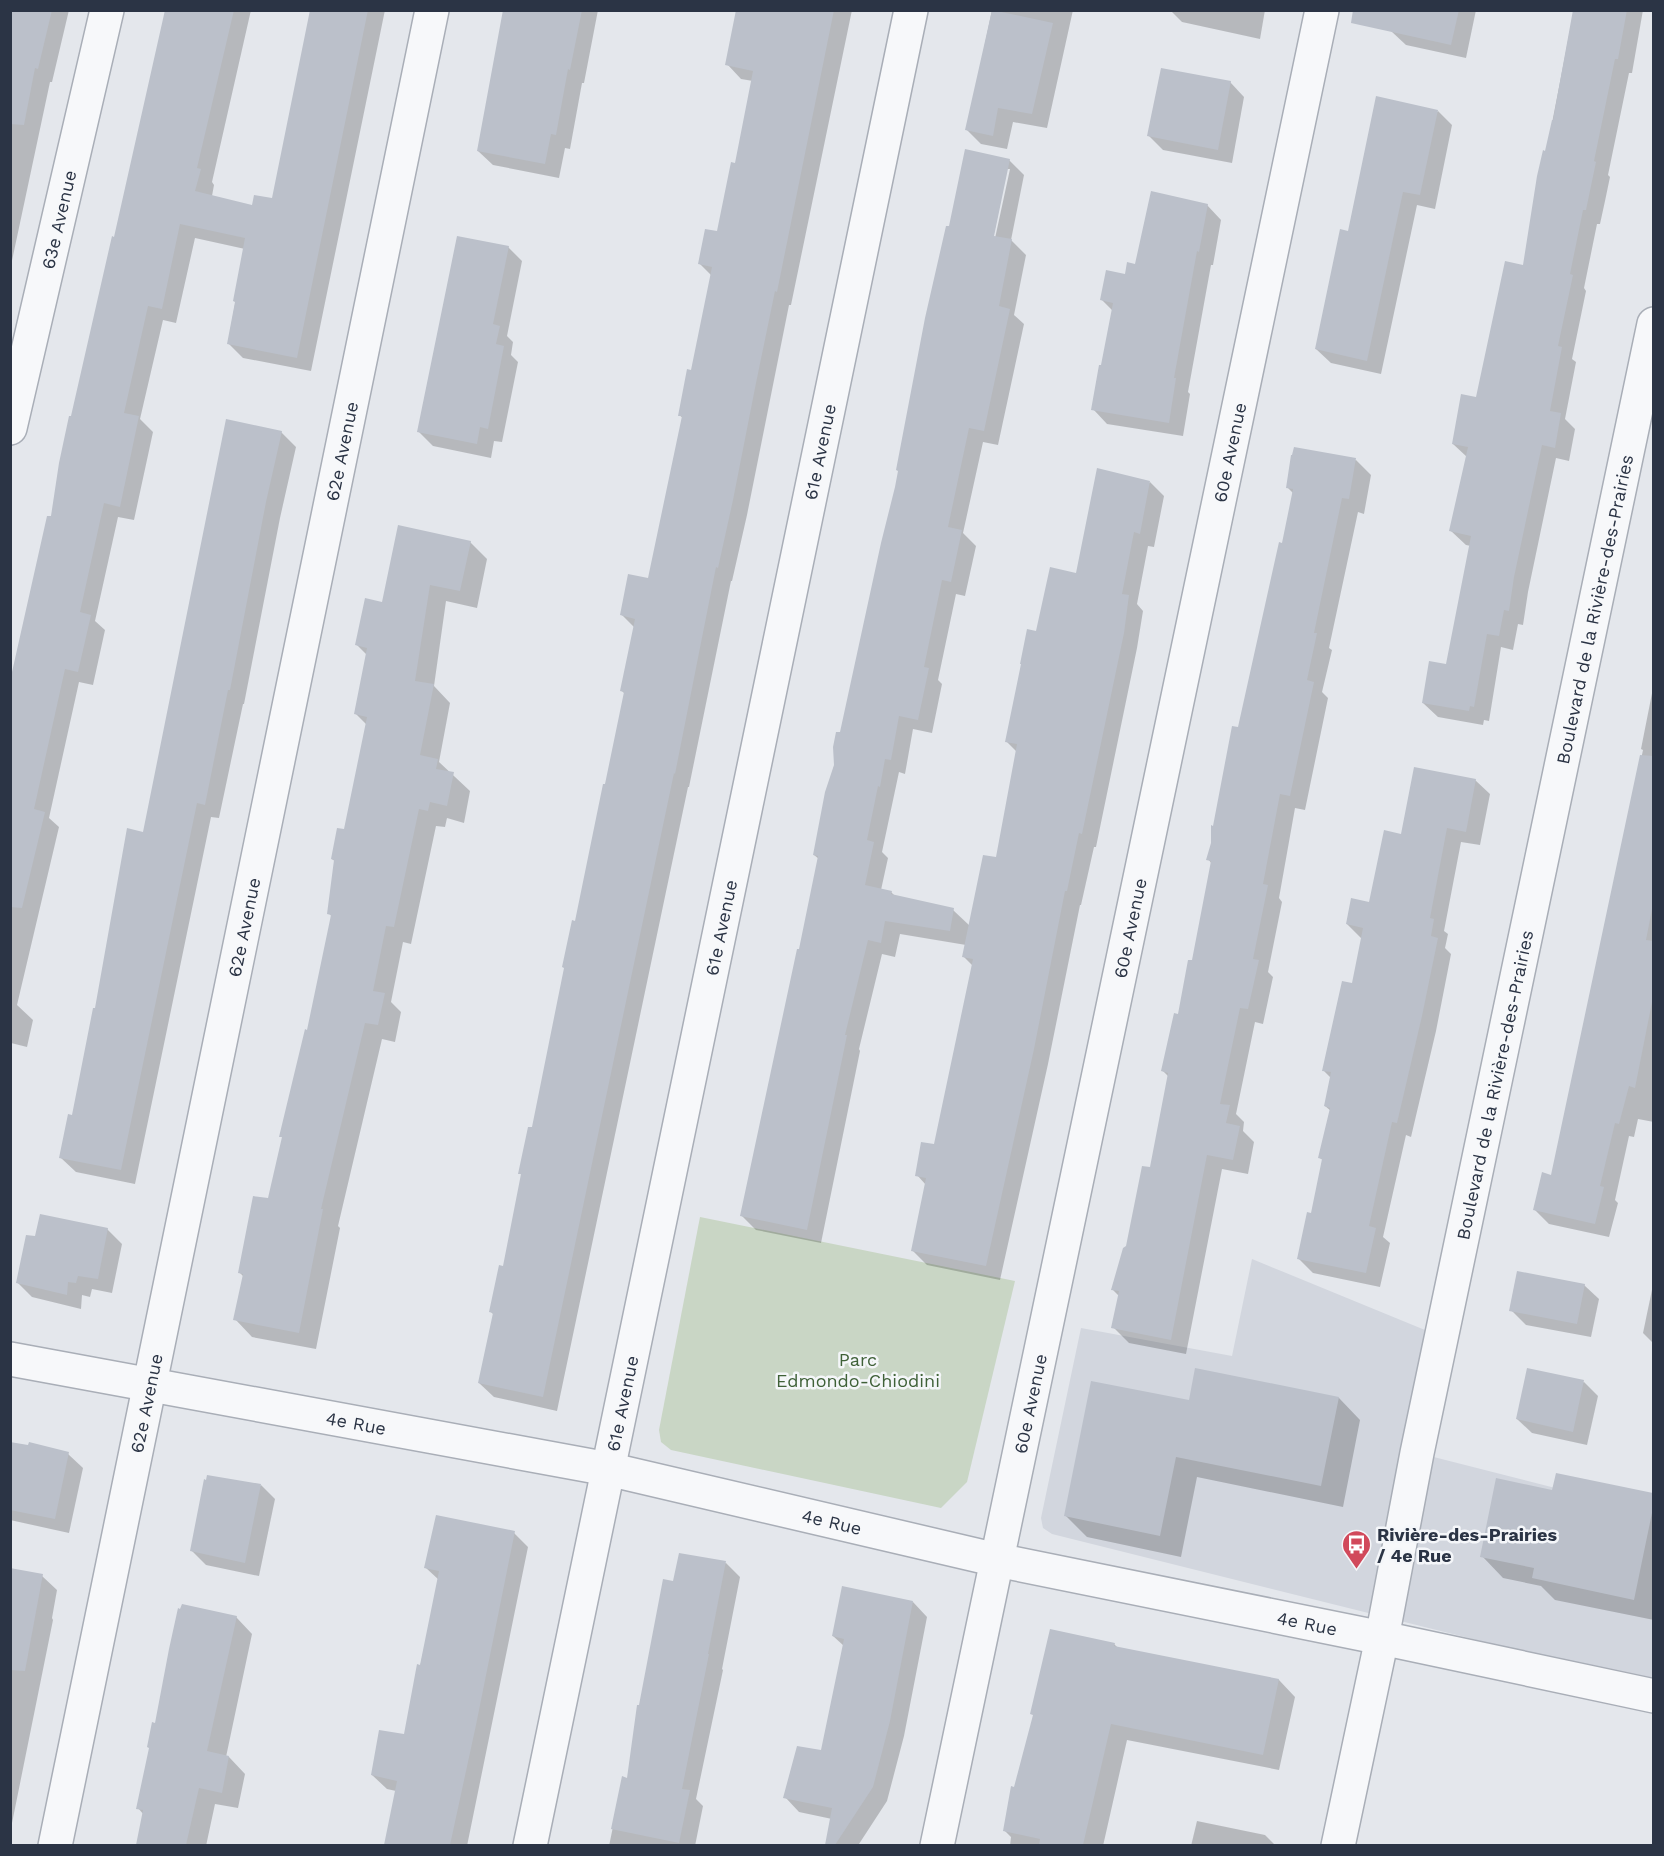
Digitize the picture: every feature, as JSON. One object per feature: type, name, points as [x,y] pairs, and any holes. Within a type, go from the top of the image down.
[{"type":"street","name":"63e Avenue","points":[[10,429],[107,10]]},
{"type":"street","name":"62e Avenue","points":[[55,1845],[432,10]]},
{"type":"street","name":"61e Avenue","points":[[530,1845],[911,10]]},
{"type":"street","name":"60e Avenue","points":[[937,1845],[1322,10]]},
{"type":"street","name":"Boulevard de la Rivière-des-Prairies","points":[[1338,1845],[1382,1638],[1417,1453],[1653,324]]},
{"type":"street","name":"4e Rue","points":[[10,1359],[608,1469],[997,1560],[1653,1696]]},
{"type":"shaded area","points":[[1252,1259],[1442,1337],[1418,1453],[1653,1513],[1653,1684],[1052,1534],[1043,1528],[1041,1518],[1081,1328],[1232,1356]]},
{"type":"green space","name":"Parc Edmondo-Chiodini","points":[[700,1217],[1015,1281],[967,1482],[941,1508],[671,1450],[661,1442],[659,1430]]},
{"type":"building","points":[[10,10],[52,10],[38,69],[35,68],[24,125],[10,124]]},
{"type":"building","points":[[165,10],[234,10],[197,168],[201,169],[195,191],[252,205],[254,195],[272,198],[310,10],[368,10],[297,358],[227,344],[245,238],[180,224],[162,309],[148,306],[124,413],[139,416],[120,507],[104,503],[80,612],[91,615],[78,672],[65,669],[34,809],[45,812],[22,908],[10,907],[10,681],[47,516],[51,516],[69,416],[71,416],[112,236],[114,237]]},
{"type":"building","points":[[503,10],[582,10],[556,135],[551,134],[545,164],[477,151]]},
{"type":"building","points":[[736,10],[834,10],[777,292],[775,291],[718,568],[716,567],[675,774],[543,1397],[478,1383],[493,1313],[489,1312],[499,1265],[503,1266],[521,1174],[518,1174],[528,1127],[532,1127],[564,968],[562,967],[572,920],[575,921],[624,692],[620,691],[635,619],[620,615],[628,574],[648,578],[682,416],[678,416],[687,369],[691,370],[712,267],[698,264],[705,229],[717,231],[731,162],[735,163],[753,71],[725,65]]},
{"type":"building","points":[[992,10],[1053,23],[1032,114],[998,108],[993,136],[965,130]]},
{"type":"building","points":[[1353,10],[1459,10],[1451,45],[1351,23]]},
{"type":"building","points":[[1573,10],[1627,10],[1594,161],[1596,162],[1586,210],[1583,210],[1570,274],[1573,275],[1558,346],[1562,347],[1550,411],[1561,413],[1555,448],[1542,445],[1509,611],[1504,610],[1499,636],[1487,634],[1474,707],[1470,706],[1469,711],[1422,703],[1429,661],[1446,664],[1471,536],[1449,531],[1468,447],[1452,444],[1461,394],[1476,397],[1505,261],[1523,265],[1537,176],[1553,120]]},
{"type":"building","points":[[1161,68],[1231,81],[1218,150],[1147,136]]},
{"type":"building","points":[[1376,96],[1438,110],[1420,195],[1403,192],[1367,361],[1315,349],[1340,229],[1348,231]]},
{"type":"building","points":[[965,149],[1010,159],[994,236],[1012,239],[999,306],[1010,309],[984,431],[969,428],[948,527],[962,530],[951,582],[942,580],[924,667],[929,668],[918,720],[899,716],[891,760],[885,759],[880,787],[878,786],[867,840],[874,842],[865,885],[892,891],[891,894],[954,908],[950,931],[885,921],[881,943],[868,940],[845,1035],[847,1035],[807,1230],[740,1216],[818,856],[813,855],[825,792],[834,765],[833,747],[836,732],[840,732],[895,487],[898,471],[896,470],[925,318],[946,226],[949,226]]},
{"type":"building","points":[[1151,191],[1208,204],[1174,378],[1176,378],[1169,423],[1091,410],[1113,303],[1100,300],[1106,270],[1125,274],[1127,262],[1135,264]]},
{"type":"building","points":[[457,236],[509,246],[493,324],[500,326],[496,344],[504,346],[488,429],[480,427],[477,444],[417,432]]},
{"type":"building","points":[[226,419],[282,431],[205,805],[197,803],[121,1170],[59,1158],[68,1114],[72,1115],[93,1008],[95,1008],[127,828],[143,832]]},
{"type":"building","points":[[1294,447],[1356,458],[1349,499],[1342,498],[1314,633],[1317,633],[1307,680],[1314,682],[1290,796],[1280,794],[1263,884],[1268,885],[1253,959],[1259,960],[1248,1009],[1240,1008],[1220,1104],[1230,1105],[1226,1123],[1240,1126],[1233,1160],[1207,1155],[1171,1340],[1111,1328],[1119,1291],[1111,1290],[1123,1248],[1126,1246],[1142,1166],[1150,1167],[1168,1073],[1161,1071],[1174,1013],[1178,1014],[1188,960],[1192,960],[1211,861],[1206,860],[1211,843],[1211,825],[1213,826],[1232,726],[1238,727],[1279,542],[1282,543],[1293,489],[1286,488]]},
{"type":"building","points":[[1097,468],[1150,481],[1140,534],[1134,532],[1122,594],[1129,595],[1124,633],[1082,834],[1079,833],[1067,891],[1065,891],[1034,1049],[986,1266],[911,1251],[926,1178],[915,1176],[921,1142],[934,1144],[973,959],[962,957],[983,855],[996,857],[1017,744],[1005,742],[1027,629],[1036,631],[1050,567],[1076,573]]},
{"type":"building","points":[[398,525],[471,541],[460,591],[430,585],[415,681],[434,684],[420,755],[438,759],[436,769],[454,772],[447,806],[430,802],[428,811],[419,809],[394,927],[386,926],[373,991],[385,993],[378,1025],[365,1023],[321,1209],[323,1209],[299,1333],[233,1320],[243,1274],[238,1273],[253,1196],[268,1198],[282,1137],[279,1137],[305,1029],[307,1030],[331,915],[327,914],[334,860],[331,859],[337,828],[344,829],[367,717],[354,714],[367,648],[355,645],[365,598],[382,602]]},
{"type":"building","points":[[1640,755],[1653,756],[1653,904],[1646,940],[1653,941],[1653,997],[1635,1088],[1629,1086],[1619,1124],[1615,1123],[1600,1186],[1604,1187],[1595,1224],[1533,1210],[1542,1172],[1551,1175]]},
{"type":"building","points":[[1414,767],[1476,779],[1466,832],[1447,828],[1430,918],[1434,919],[1431,936],[1438,938],[1397,1123],[1392,1122],[1369,1226],[1376,1228],[1366,1273],[1297,1259],[1307,1212],[1311,1213],[1322,1159],[1318,1158],[1330,1108],[1324,1106],[1331,1072],[1322,1071],[1342,981],[1352,983],[1363,928],[1346,924],[1351,898],[1369,902],[1384,830],[1401,834]]},
{"type":"building","points":[[40,1214],[108,1228],[98,1279],[78,1276],[76,1283],[68,1282],[67,1295],[16,1283],[26,1235],[35,1236]]},
{"type":"building","points":[[1517,1271],[1585,1284],[1577,1324],[1509,1311]]},
{"type":"building","points":[[1195,1368],[1339,1397],[1321,1486],[1176,1457],[1160,1536],[1064,1516],[1091,1381],[1189,1400]]},
{"type":"building","points":[[1527,1368],[1584,1380],[1573,1432],[1516,1419]]},
{"type":"building","points":[[10,1442],[28,1445],[29,1442],[69,1452],[55,1519],[10,1510]]},
{"type":"building","points":[[1556,1473],[1653,1493],[1653,1508],[1634,1600],[1532,1578],[1534,1568],[1480,1557],[1496,1478],[1552,1490]]},
{"type":"building","points":[[207,1475],[261,1484],[245,1563],[190,1551],[204,1479],[206,1480]]},
{"type":"building","points":[[436,1515],[515,1531],[450,1845],[384,1845],[397,1781],[371,1775],[379,1730],[404,1734],[417,1664],[420,1665],[439,1571],[424,1568]]},
{"type":"building","points":[[679,1553],[726,1561],[682,1789],[690,1790],[679,1843],[611,1829],[622,1776],[627,1778],[637,1705],[639,1705],[663,1579],[673,1581]]},
{"type":"building","points":[[10,1568],[43,1574],[25,1671],[10,1670]]},
{"type":"building","points":[[842,1586],[913,1601],[890,1721],[873,1787],[835,1845],[825,1845],[832,1808],[783,1798],[797,1746],[821,1750],[844,1639],[832,1636]]},
{"type":"building","points":[[182,1604],[237,1616],[207,1751],[229,1756],[222,1793],[199,1788],[186,1845],[136,1845],[143,1810],[136,1809],[149,1748],[147,1747],[152,1722],[155,1723],[178,1608],[180,1609]]},
{"type":"building","points":[[1050,1629],[1115,1643],[1114,1646],[1279,1679],[1263,1755],[1111,1724],[1083,1845],[1039,1845],[1040,1839],[1003,1831],[1011,1786],[1014,1787],[1033,1715],[1030,1714]]},
{"type":"place","name":"Rivière-des-Prairies / 4e Rue","points":[[1356,1570]]}]
